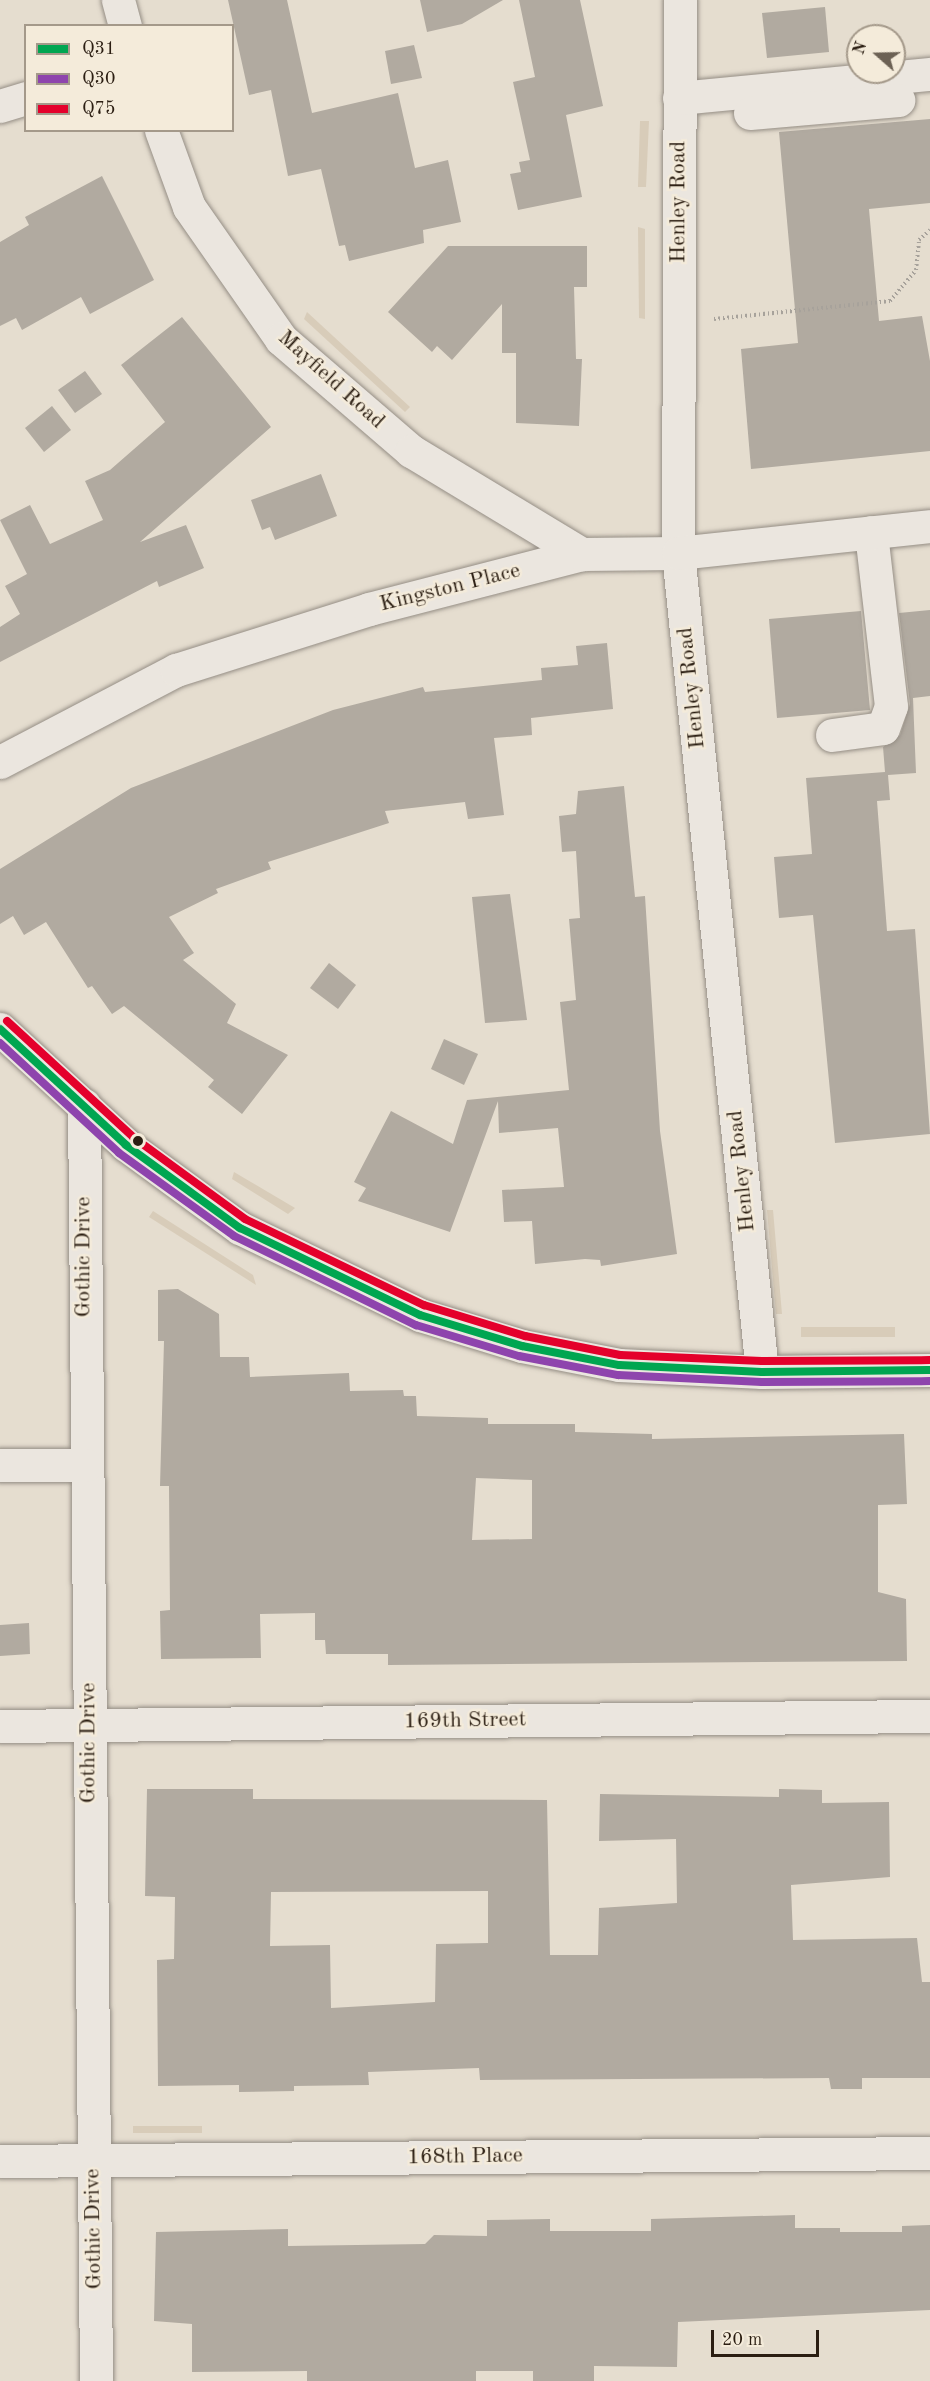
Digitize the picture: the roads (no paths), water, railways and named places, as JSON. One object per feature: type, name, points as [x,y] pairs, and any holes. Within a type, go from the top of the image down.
[{"type":"street","points":[[118,0],[124,24]]},
{"type":"street","name":"Henley Road","points":[[680,0],[678,553],[762,1372]]},
{"type":"street","points":[[680,110],[930,74]]},
{"type":"street","points":[[0,106],[24,99]]},
{"type":"street","points":[[680,110],[898,100]]},
{"type":"street","name":"Mayfield Road","points":[[162,132],[189,207],[281,339],[411,451],[582,554]]},
{"type":"street","name":"Kingston Place","points":[[0,762],[176,670],[369,609],[582,554],[678,553],[930,526]]},
{"type":"street","points":[[832,735],[883,728],[891,706],[871,532]]},
{"type":"street","points":[[0,1029],[126,1145],[240,1228],[420,1315],[572,1357],[666,1370],[762,1372],[930,1370]]},
{"type":"street","name":"Gothic Drive","points":[[84,1105],[96,2381]]},
{"type":"street","points":[[0,1465],[86,1465]]},
{"type":"street","name":"169th Street","points":[[0,1726],[930,1716]]},
{"type":"street","name":"168th Place","points":[[0,2161],[930,2153]]}]
